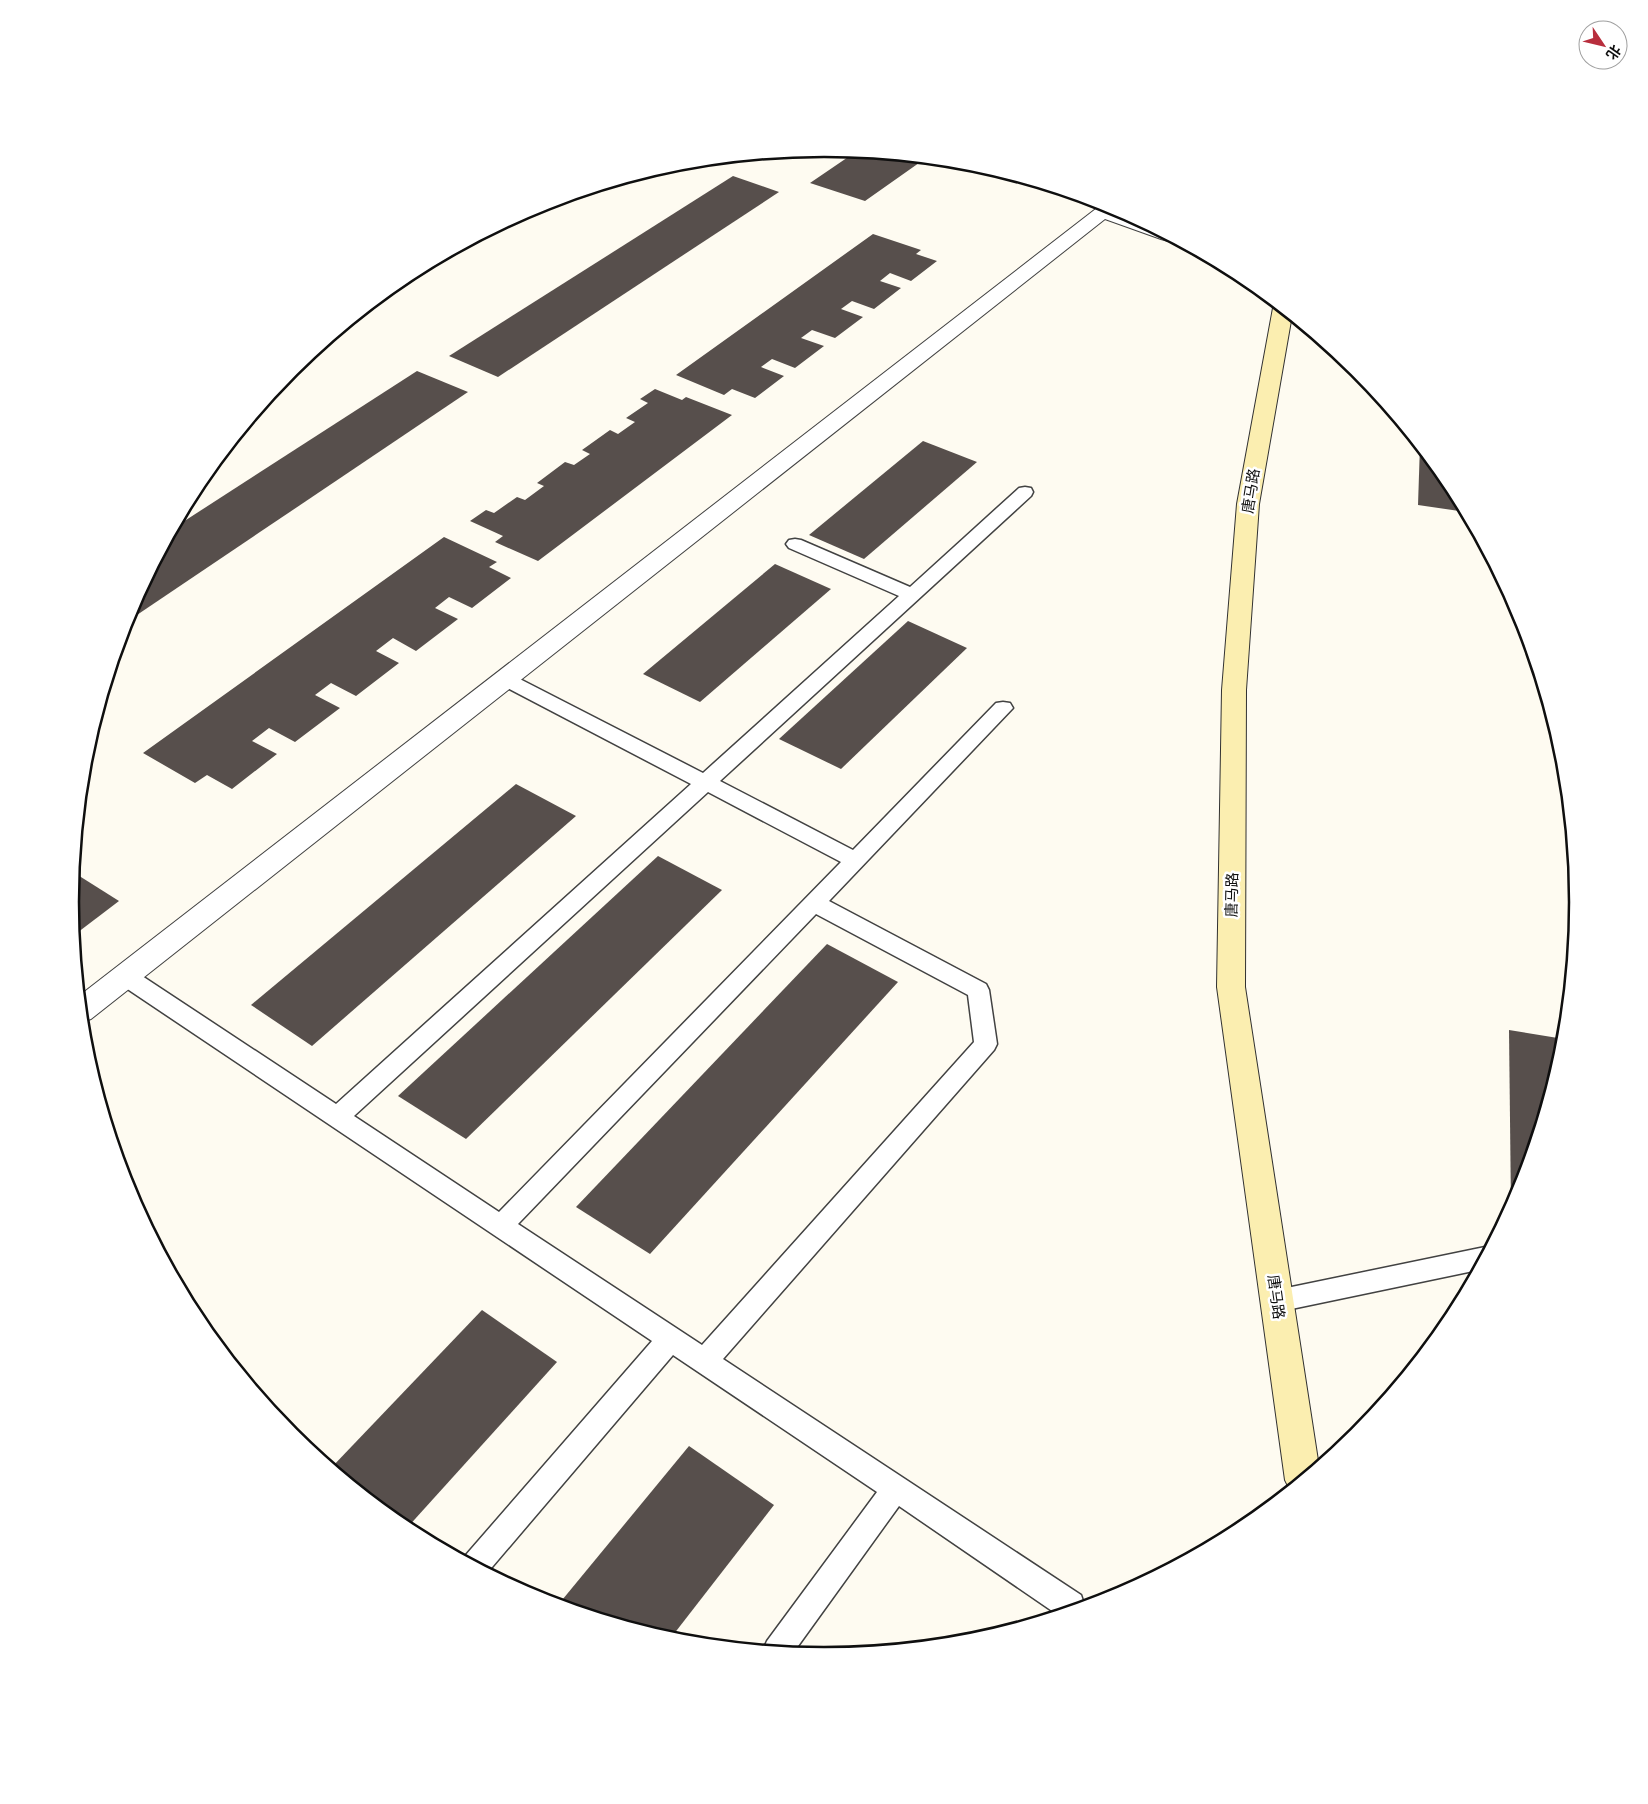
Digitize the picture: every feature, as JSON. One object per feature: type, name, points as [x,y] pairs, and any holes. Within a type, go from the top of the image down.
[{"type":"main road","name":"唐马路","points":[[1283,315],[1248,504],[1234,690],[1231,987],[1302,1473]]},
{"type":"street","points":[[86,1007],[1103,212],[1119,218]]},
{"type":"lane","points":[[338,1117],[1025,492]]},
{"type":"lane","points":[[795,544],[912,595]]},
{"type":"lane","points":[[505,679],[855,860]]},
{"type":"lane","points":[[501,1226],[1003,708]]},
{"type":"lane","points":[[704,1362],[986,1044],[978,990],[814,903]]},
{"type":"lane","points":[[125,976],[1071,1605]]},
{"type":"lane","points":[[1277,1301],[1477,1259]]},
{"type":"lane","points":[[479,1562],[670,1339]]},
{"type":"lane","points":[[781,1646],[896,1488]]},
{"type":"building","points":[[847,157],[919,163],[865,201],[810,183]]},
{"type":"building","points":[[733,176],[779,192],[498,377],[449,356]]},
{"type":"building","points":[[873,234],[921,250],[916,254],[937,261],[911,281],[890,273],[880,281],[901,288],[874,309],[852,301],[841,309],[863,317],[835,338],[812,330],[801,338],[824,346],[795,368],[772,359],[761,367],[784,376],[755,398],[732,389],[724,395],[676,375]]},
{"type":"building","points":[[417,371],[468,392],[136,616],[156,572],[184,522]]},
{"type":"building","points":[[655,389],[682,400],[686,397],[732,415],[538,561],[495,542],[503,536],[470,521],[486,510],[494,513],[517,497],[525,500],[544,486],[537,483],[565,462],[574,465],[590,454],[582,450],[610,430],[618,434],[635,422],[626,418],[648,403],[640,399]]},
{"type":"building","points":[[923,441],[977,462],[864,559],[809,535]]},
{"type":"building","points":[[1420,454],[1458,511],[1418,505]]},
{"type":"building","points":[[444,537],[497,562],[489,567],[511,578],[472,608],[449,597],[435,608],[458,619],[416,651],[393,638],[376,651],[399,663],[356,696],[331,683],[315,695],[340,708],[295,742],[269,728],[252,741],[277,754],[232,789],[207,775],[195,783],[143,753]]},
{"type":"building","points":[[775,564],[831,589],[700,702],[643,674]]},
{"type":"building","points":[[908,621],[967,648],[841,769],[779,739]]},
{"type":"building","points":[[516,784],[576,816],[312,1046],[251,1005]]},
{"type":"building","points":[[658,856],[722,890],[466,1139],[398,1096]]},
{"type":"building","points":[[80,876],[119,901],[80,931]]},
{"type":"building","points":[[827,944],[898,982],[650,1254],[576,1207]]},
{"type":"building","points":[[1509,1030],[1557,1038],[1544,1095],[1530,1142],[1511,1192]]},
{"type":"building","points":[[482,1310],[557,1362],[412,1523],[370,1493],[335,1464]]},
{"type":"building","points":[[689,1446],[774,1505],[675,1632],[631,1622],[562,1600]]}]
